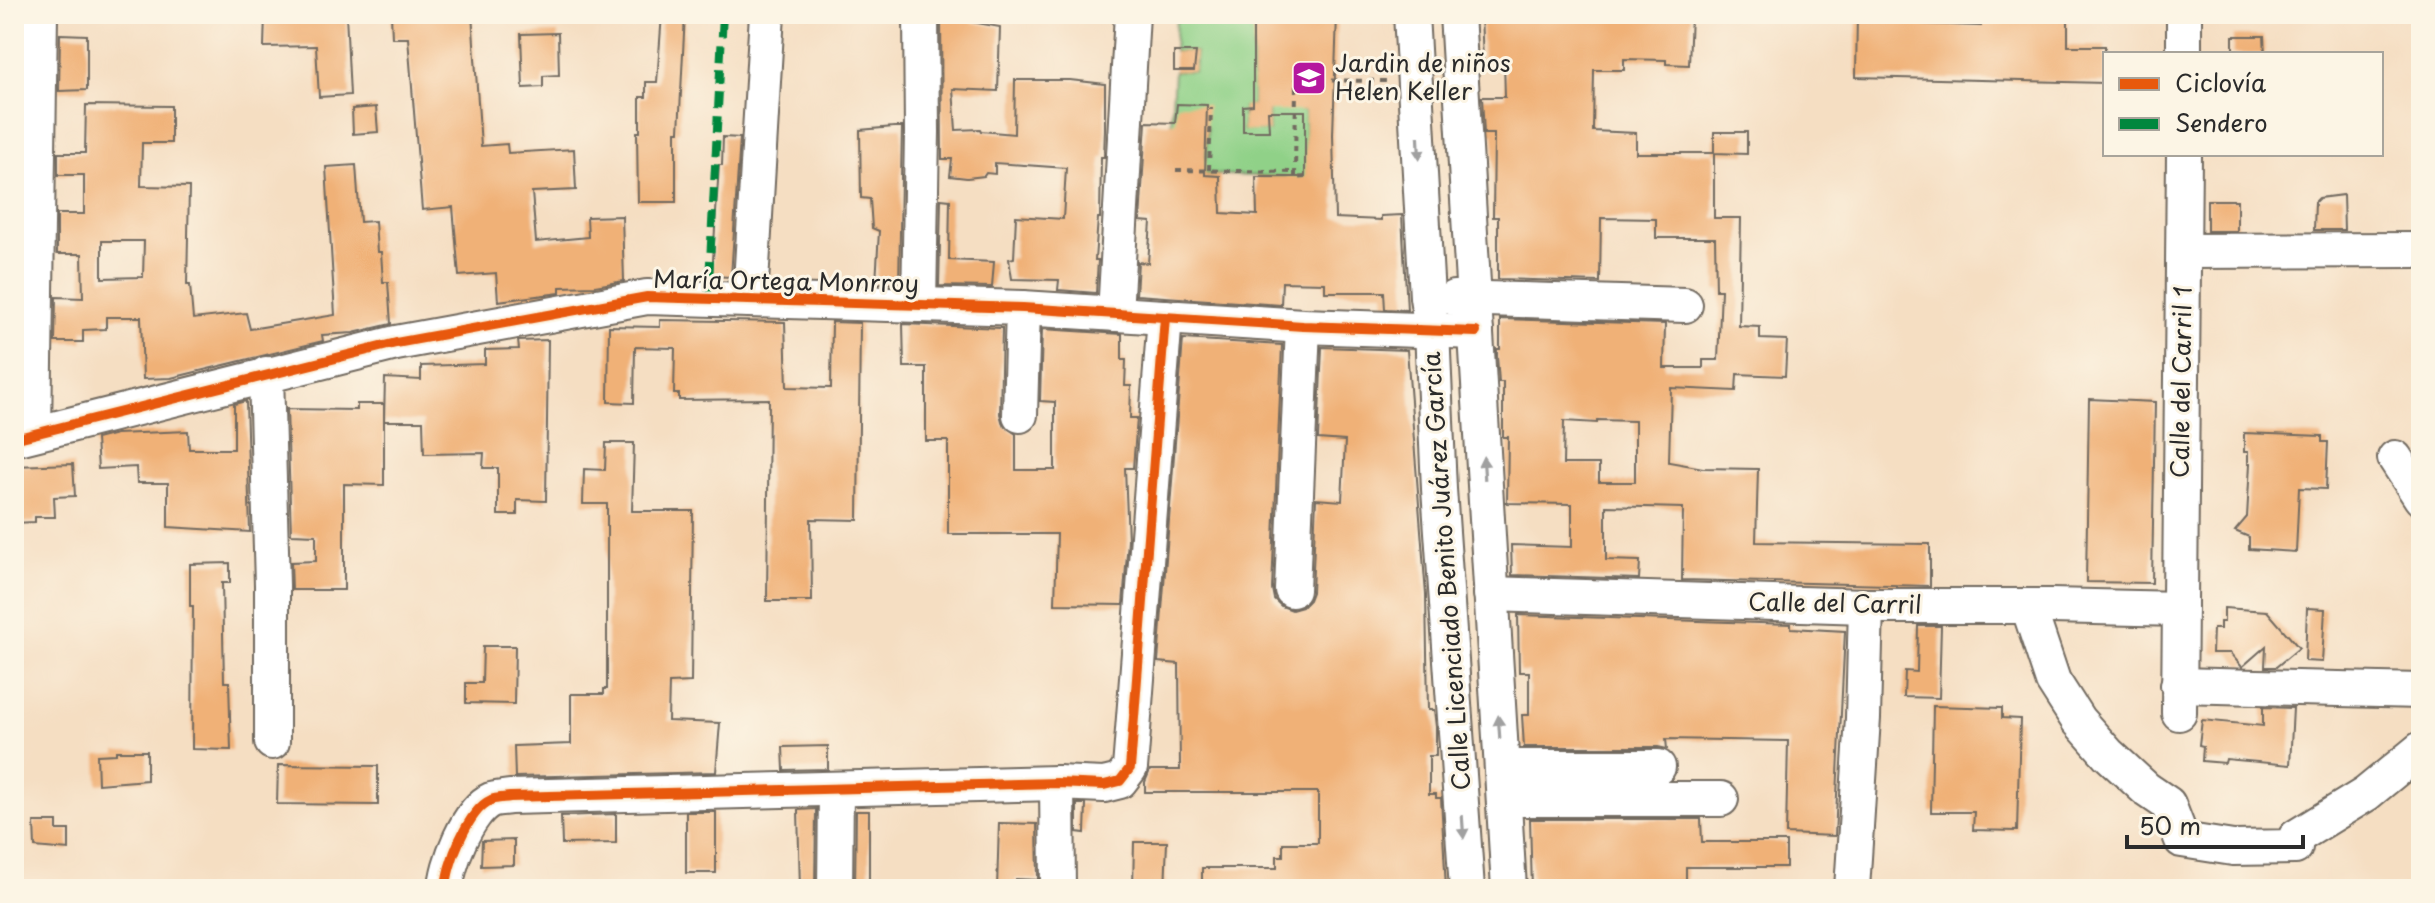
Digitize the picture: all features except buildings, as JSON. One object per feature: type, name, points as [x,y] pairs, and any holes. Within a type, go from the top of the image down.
[{"type":"street","points":[[24,436],[40,14]]},
{"type":"street","points":[[750,300],[767,14]]},
{"type":"street","points":[[919,305],[921,14]]},
{"type":"street","points":[[1115,314],[1132,14]]},
{"type":"street","name":"Calle Licenciado Benito Juárez García","points":[[1411,14],[1467,889]]},
{"type":"street","name":"Calle Licenciado Benito Juárez García","points":[[1457,14],[1509,889]]},
{"type":"street","points":[[2184,14],[2184,52]]},
{"type":"street","name":"Calle del Carril 1","points":[[2184,156],[2178,699],[2421,691]]},
{"type":"street","points":[[2184,251],[2421,250]]},
{"type":"street","name":"María Ortega Monrroy","points":[[24,436],[396,343],[647,297],[1023,308],[1303,326],[1430,314],[1476,332]]},
{"type":"street","points":[[1430,314],[1475,298],[1685,305]]},
{"type":"street","points":[[1020,415],[1023,308]]},
{"type":"street","points":[[446,889],[446,874],[466,826],[488,801],[510,797],[1057,783],[1104,785],[1120,781],[1130,768],[1165,317]]},
{"type":"street","points":[[1292,590],[1303,326]]},
{"type":"street","points":[[266,374],[272,585],[272,742]]},
{"type":"street","points":[[2395,458],[2421,498]]},
{"type":"street","name":"Calle del Carril","points":[[1491,594],[1866,606],[2180,609]]},
{"type":"street","points":[[1852,889],[1863,718],[1866,606]]},
{"type":"street","points":[[2028,606],[2053,681],[2078,720],[2108,754],[2146,789],[2168,804],[2182,840],[2233,848],[2295,847],[2296,837],[2366,794],[2421,749]]},
{"type":"street","points":[[1503,783],[1658,767]]},
{"type":"street","points":[[1057,783],[1058,889]]},
{"type":"street","points":[[1503,783],[1721,799]]},
{"type":"street","points":[[835,889],[836,789]]},
{"type":"path","points":[[1305,177],[1295,178],[1296,80],[1415,80]]},
{"type":"path","points":[[1209,170],[1211,107]]},
{"type":"path","points":[[1176,170],[1295,172]]},
{"type":"green space","points":[[1176,20],[1275,23],[1253,46],[1253,105],[1243,107],[1243,130],[1269,131],[1268,106],[1305,111],[1306,196],[1285,177],[1173,173],[1206,158],[1207,129],[1171,128],[1174,71],[1194,71],[1196,52],[1174,52]]},
{"type":"marked path","points":[[708,300],[723,14]]},
{"type":"cycle path","points":[[14,439],[396,343],[647,297],[1023,308],[1303,326],[1476,332]]},
{"type":"cycle path","points":[[446,889],[454,853],[467,826],[482,806],[498,798],[1057,783],[1104,785],[1120,781],[1130,768],[1165,317]]},
{"type":"place","name":"Jardin de niños Helen Keller","points":[[1309,78]]}]
